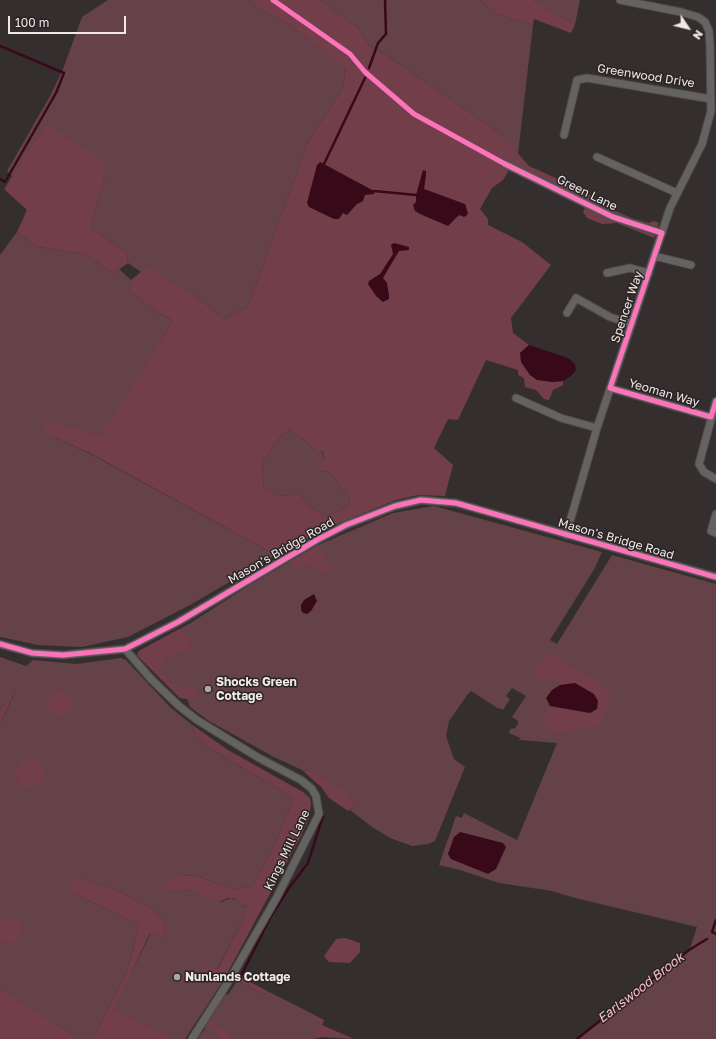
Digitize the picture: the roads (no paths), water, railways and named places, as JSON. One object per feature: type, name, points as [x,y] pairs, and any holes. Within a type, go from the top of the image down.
[{"type":"street","name":"Spencer Way","points":[[566,535],[597,428],[662,233],[677,193],[702,144],[707,128],[711,98],[709,31],[705,22],[698,17],[681,12],[620,0]]},
{"type":"street","name":"Greenwood Drive","points":[[564,135],[577,80],[587,78],[613,81],[711,98]]},
{"type":"street","points":[[597,157],[677,193]]},
{"type":"street","name":"Green Lane","points":[[505,164],[613,217],[662,233]]},
{"type":"street","points":[[654,256],[691,265]]},
{"type":"street","points":[[607,273],[630,268],[649,273]]},
{"type":"street","points":[[567,313],[576,298],[610,317],[632,324]]},
{"type":"street","name":"Yeoman Way","points":[[610,388],[711,417]]},
{"type":"street","points":[[516,398],[561,418],[597,428]]},
{"type":"street","points":[[716,401],[699,464],[704,472],[716,479]]},
{"type":"street","name":"Mason's Bridge Road","points":[[0,644],[32,653],[63,656],[125,649],[178,622],[317,540],[346,525],[394,506],[421,500],[445,500],[716,577]]},
{"type":"street","points":[[716,514],[711,531],[716,533]]},
{"type":"street","name":"Kings Mill Lane","points":[[125,649],[151,679],[179,706],[197,720],[259,758],[301,780],[312,789],[316,796],[319,814],[277,897],[227,984],[192,1039]]},
{"type":"waterway","points":[[369,68],[378,43],[386,34],[385,0]]},
{"type":"waterway","points":[[0,46],[64,73],[56,93],[5,182],[0,179]]},
{"type":"waterway","points":[[324,164],[365,78]]},
{"type":"waterway","points":[[374,191],[416,195]]},
{"type":"waterway","points":[[242,974],[270,918],[289,888],[308,863],[323,816]]},
{"type":"waterway","name":"Earlswood Brook","points":[[716,920],[712,932],[716,934]]},
{"type":"waterway","name":"Earlswood Brook","points":[[577,1039],[689,950],[707,939]]},
{"type":"place","name":"Shocks Green Cottage","points":[[208,689]]},
{"type":"place","name":"Nunlands Cottage","points":[[177,977]]}]
